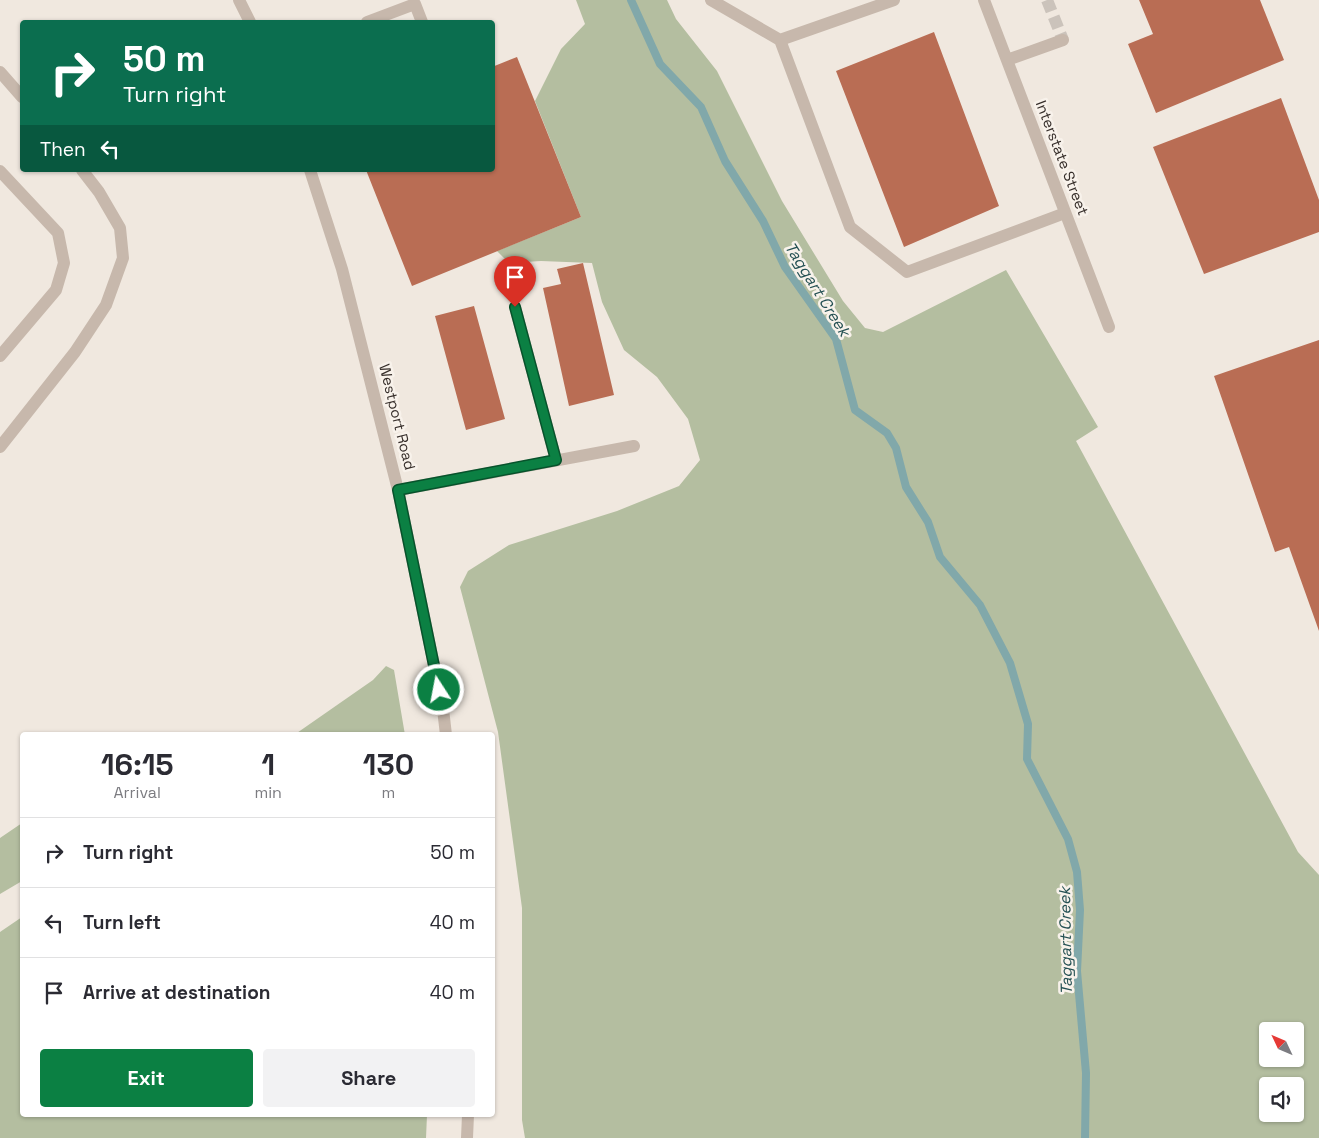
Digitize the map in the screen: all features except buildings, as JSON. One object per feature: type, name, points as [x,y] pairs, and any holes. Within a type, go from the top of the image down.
[{"type":"street","points":[[239,0],[249,20]]},
{"type":"street","points":[[711,0],[780,40],[850,227],[907,272],[1066,213]]},
{"type":"street","points":[[780,40],[894,0]]},
{"type":"street","name":"Interstate Street","points":[[984,0],[1109,328]]},
{"type":"street","points":[[372,20],[415,4],[421,20]]},
{"type":"street","points":[[1007,60],[1063,40]]},
{"type":"street","points":[[0,72],[20,95]]},
{"type":"street","points":[[0,171],[58,232],[64,263],[56,290],[0,356]]},
{"type":"street","points":[[0,447],[75,352],[106,305],[123,258],[120,228],[99,192],[84,172]]},
{"type":"street","name":"Westport Road","points":[[311,172],[342,269],[398,490],[443,709],[446,732]]},
{"type":"street","points":[[515,307],[556,460]]},
{"type":"street","points":[[398,490],[634,446]]},
{"type":"street","points":[[467,1138],[468,1117]]},
{"type":"green space","points":[[576,0],[667,0],[676,19],[717,71],[782,201],[843,301],[865,328],[883,332],[1006,270],[1098,427],[1076,441],[1298,852],[1319,875],[1319,1138],[525,1138],[522,1120],[522,908],[498,732],[460,587],[468,571],[509,545],[617,511],[679,486],[700,460],[688,419],[657,377],[624,350],[602,302],[592,263],[541,261],[509,263],[497,251],[581,217],[535,101],[561,49],[585,24]]},
{"type":"green space","points":[[386,666],[394,670],[404,732],[298,732],[373,680]]},
{"type":"green space","points":[[20,824],[20,882],[0,894],[0,838]]},
{"type":"green space","points":[[20,918],[20,1117],[427,1117],[426,1138],[0,1138],[0,932]]},
{"type":"waterway","name":"Taggart Creek","points":[[631,0],[660,64],[701,107],[725,161],[763,221],[785,267],[836,339],[855,410],[887,433],[896,448],[906,487],[928,522],[940,557],[980,605],[1010,663],[1028,724],[1027,759],[1068,839],[1077,872],[1080,910],[1077,971],[1086,1073],[1085,1138]]},
{"type":"tunnel","points":[[1047,0],[1063,40]]},
{"type":"route","points":[[439,690],[398,490],[556,460],[515,307]]}]
